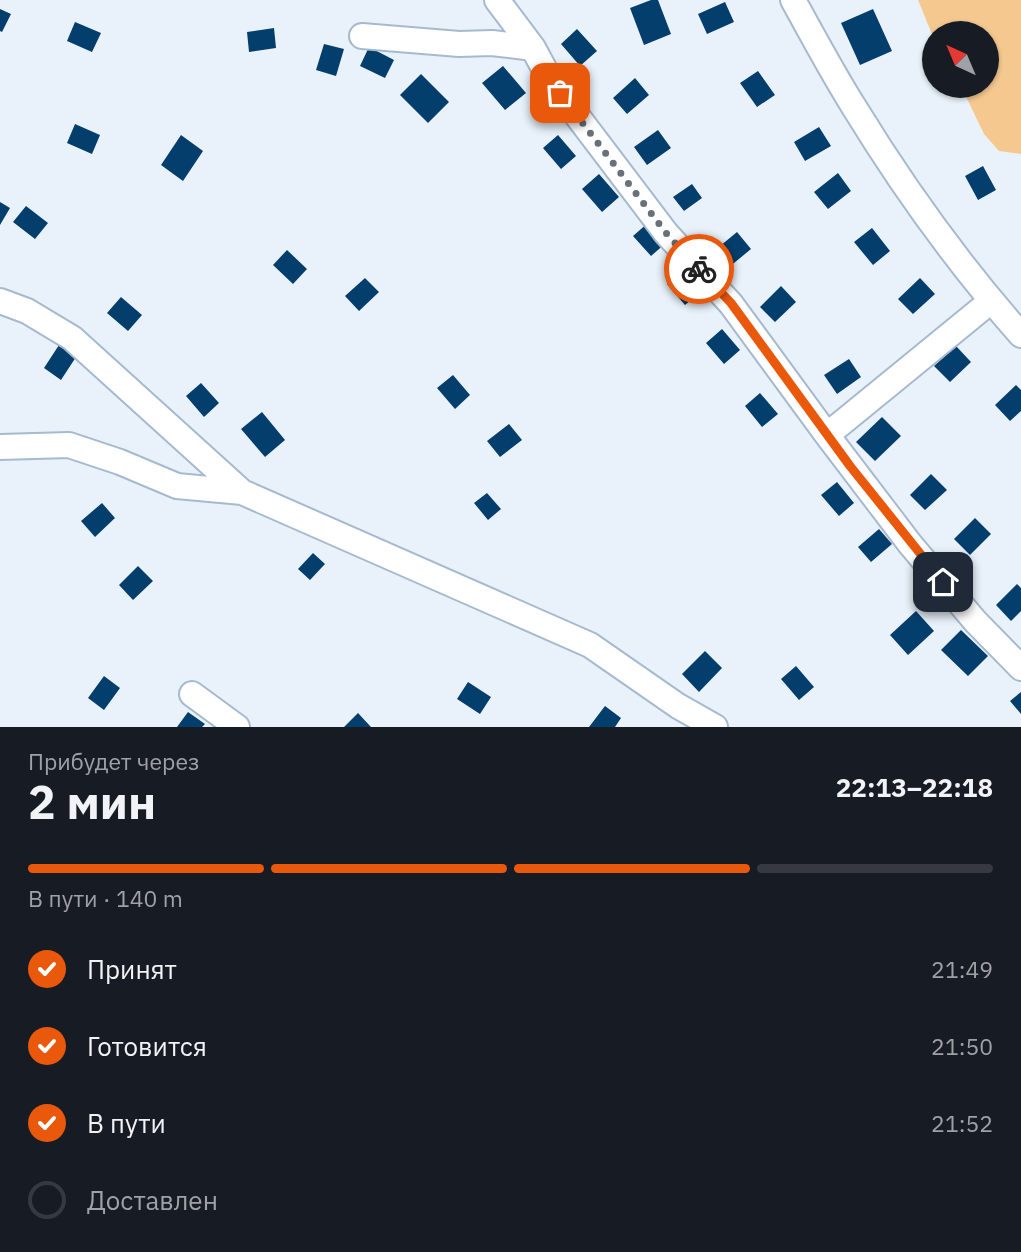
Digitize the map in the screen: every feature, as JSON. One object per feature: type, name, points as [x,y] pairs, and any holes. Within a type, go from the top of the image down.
[{"type":"street","points":[[497,0],[534,48],[546,72],[666,233],[731,303],[910,544],[975,621],[1021,668]]},
{"type":"street","points":[[793,0],[853,107],[917,203],[991,301],[1021,335]]},
{"type":"street","points":[[362,36],[534,48]]},
{"type":"street","points":[[0,301],[27,311],[72,338],[242,492],[590,645],[678,706],[715,727]]},
{"type":"street","points":[[827,435],[991,301]]},
{"type":"street","points":[[0,447],[69,446],[120,462],[177,486],[242,492]]},
{"type":"street","points":[[192,694],[237,727]]},
{"type":"shaded area","points":[[918,0],[1021,0],[1021,154],[999,151],[984,134],[967,98],[999,98],[999,21],[927,21]]},
{"type":"building","points":[[658,0],[671,34],[644,45],[630,8]]},
{"type":"building","points":[[725,2],[734,22],[707,34],[698,14]]},
{"type":"building","points":[[0,9],[11,14],[2,32],[0,31]]},
{"type":"building","points":[[873,9],[892,51],[860,65],[841,23]]},
{"type":"building","points":[[75,22],[101,33],[92,52],[67,41]]},
{"type":"building","points":[[274,28],[276,48],[249,52],[247,32]]},
{"type":"building","points":[[577,29],[597,51],[580,66],[561,44]]},
{"type":"building","points":[[324,44],[344,49],[336,76],[316,70]]},
{"type":"building","points":[[369,47],[394,60],[385,78],[360,66]]},
{"type":"building","points":[[503,66],[526,93],[505,110],[482,83]]},
{"type":"building","points":[[758,71],[775,95],[757,107],[740,83]]},
{"type":"building","points":[[421,74],[449,102],[428,123],[400,95]]},
{"type":"building","points":[[635,78],[649,95],[627,114],[613,98]]},
{"type":"building","points":[[75,124],[100,135],[92,154],[67,143]]},
{"type":"building","points":[[819,127],[831,146],[805,161],[794,142]]},
{"type":"building","points":[[658,130],[671,148],[647,165],[634,147]]},
{"type":"building","points":[[181,135],[203,151],[183,181],[161,165]]},
{"type":"building","points":[[558,135],[576,156],[561,169],[543,148]]},
{"type":"building","points":[[983,166],[996,190],[978,200],[965,176]]},
{"type":"building","points":[[838,173],[851,191],[828,209],[814,192]]},
{"type":"building","points":[[599,174],[619,197],[602,212],[582,189]]},
{"type":"building","points":[[692,184],[702,198],[684,211],[673,197]]},
{"type":"building","points":[[0,202],[10,208],[0,225]]},
{"type":"building","points":[[26,206],[48,223],[35,239],[13,222]]},
{"type":"building","points":[[649,222],[666,243],[651,256],[633,236]]},
{"type":"building","points":[[872,228],[890,251],[873,265],[854,242]]},
{"type":"building","points":[[737,232],[751,249],[728,268],[714,251]]},
{"type":"building","points":[[287,250],[307,269],[293,284],[273,265]]},
{"type":"building","points":[[683,271],[701,292],[685,305],[667,284]]},
{"type":"building","points":[[365,278],[379,292],[359,311],[345,296]]},
{"type":"building","points":[[920,278],[935,294],[913,314],[898,299]]},
{"type":"building","points":[[781,286],[796,302],[775,322],[760,307]]},
{"type":"building","points":[[121,297],[142,315],[128,331],[107,313]]},
{"type":"building","points":[[722,329],[740,350],[724,364],[706,343]]},
{"type":"building","points":[[59,345],[76,357],[61,380],[44,368]]},
{"type":"building","points":[[956,346],[971,362],[950,382],[934,366]]},
{"type":"building","points":[[849,359],[861,377],[837,394],[824,375]]},
{"type":"building","points":[[453,375],[470,395],[455,409],[437,388]]},
{"type":"building","points":[[201,383],[219,403],[204,417],[186,396]]},
{"type":"building","points":[[1016,385],[1021,390],[1021,411],[1010,421],[995,405]]},
{"type":"building","points":[[760,393],[778,414],[762,427],[745,406]]},
{"type":"building","points":[[262,412],[285,440],[265,457],[241,429]]},
{"type":"building","points":[[882,417],[901,436],[875,461],[856,442]]},
{"type":"building","points":[[509,424],[522,440],[500,457],[487,441]]},
{"type":"building","points":[[931,474],[947,490],[925,510],[910,495]]},
{"type":"building","points":[[837,482],[854,503],[839,516],[821,495]]},
{"type":"building","points":[[487,493],[501,509],[488,520],[474,503]]},
{"type":"building","points":[[102,503],[115,518],[95,537],[81,521]]},
{"type":"building","points":[[975,518],[991,534],[970,555],[954,539]]},
{"type":"building","points":[[879,529],[892,544],[871,562],[858,547]]},
{"type":"building","points":[[313,553],[325,564],[310,580],[298,569]]},
{"type":"building","points":[[138,566],[153,581],[133,600],[119,585]]},
{"type":"building","points":[[1017,584],[1021,588],[1021,611],[1011,621],[996,605]]},
{"type":"building","points":[[916,611],[934,631],[908,655],[890,635]]},
{"type":"building","points":[[961,630],[988,656],[968,676],[941,650]]},
{"type":"building","points":[[705,651],[722,668],[699,692],[682,674]]},
{"type":"building","points":[[796,666],[814,687],[799,700],[781,679]]},
{"type":"building","points":[[104,676],[120,688],[104,710],[88,698]]},
{"type":"building","points":[[468,682],[491,697],[480,714],[457,699]]},
{"type":"building","points":[[1021,692],[1021,714],[1010,701]]},
{"type":"building","points":[[605,706],[621,718],[615,727],[589,727]]},
{"type":"building","points":[[188,712],[205,724],[202,727],[177,727]]},
{"type":"building","points":[[358,713],[371,727],[344,727]]},
{"type":"way so far","points":[[560,93],[666,233],[699,269]]},
{"type":"route","points":[[699,269],[731,303],[850,466],[943,582]]}]
